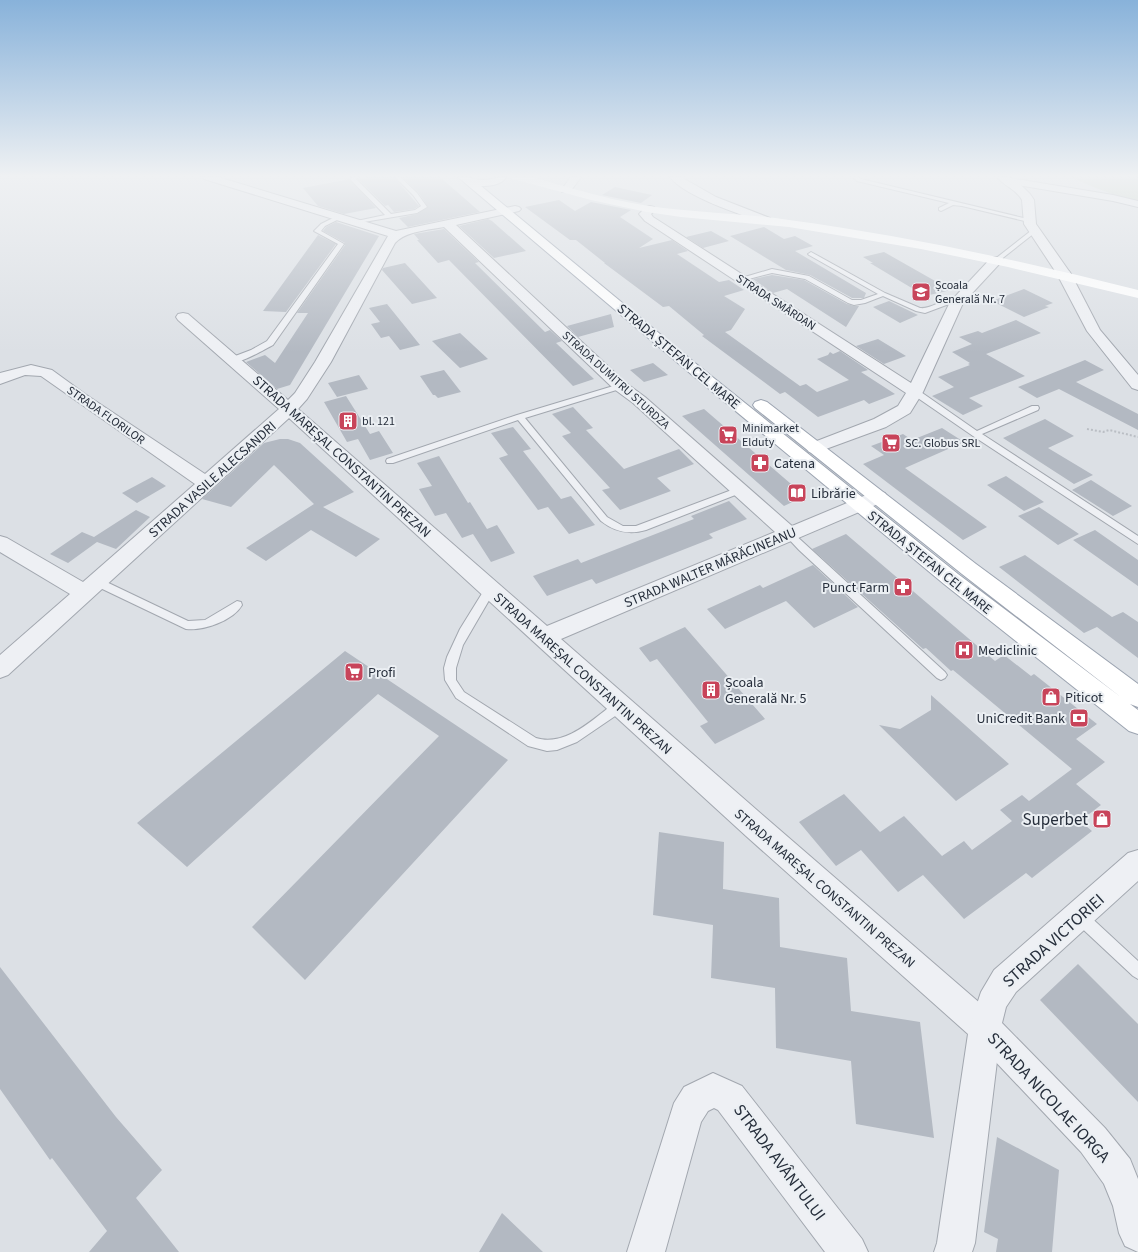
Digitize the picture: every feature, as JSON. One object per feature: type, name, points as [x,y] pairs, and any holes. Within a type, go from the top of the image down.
[{"type":"main road","name":"STRADA ȘTEFAN CEL MARE","points":[[540,235],[868,501],[968,569],[1138,697]]},
{"type":"main road","name":"STRADA ȘTEFAN CEL MARE","points":[[542,235],[815,448],[950,579],[1138,724]]},
{"type":"main road","points":[[866,235],[1064,274],[1138,294]]},
{"type":"street","name":"STRADA VASILE ALECSANDRI","points":[[0,669],[92,588],[289,409],[304,391],[323,362],[390,242],[396,235]]},
{"type":"street","name":"STRADA DUMITRU STURDZA","points":[[460,235],[620,386],[639,400],[789,534]]},
{"type":"street","name":"STRADA SMÂRDAN","points":[[673,235],[915,392]]},
{"type":"street","points":[[1039,235],[1064,274],[1094,331],[1138,385]]},
{"type":"street","points":[[815,448],[892,417],[904,409],[915,392],[957,302],[997,260]]},
{"type":"street","name":"STRADA MAREȘAL CONSTANTIN PREZAN","points":[[182,316],[289,409],[620,706],[985,1028]]},
{"type":"street","name":"STRADA FLORILOR","points":[[0,379],[16,372],[28,370],[47,373],[77,396],[206,484]]},
{"type":"street","name":"STRADA WALTER MĂRĂCINEANU","points":[[543,637],[868,501]]},
{"type":"street","points":[[0,543],[92,588]]},
{"type":"street","name":"STRADA VICTORIEI","points":[[985,1028],[995,993],[1005,981],[1138,863]]},
{"type":"street","points":[[953,1252],[956,1242],[985,1028]]},
{"type":"street","name":"STRADA NICOLAE IORGA","points":[[985,1028],[1127,1177],[1131,1206],[1138,1233]]},
{"type":"street","name":"STRADA AVÂNTULUI","points":[[646,1252],[686,1115],[696,1099],[713,1090],[730,1098],[849,1252]]},
{"type":"lane","points":[[233,360],[254,352],[270,343],[341,244],[326,235]]},
{"type":"lane","points":[[997,260],[1022,235]]},
{"type":"lane","points":[[812,254],[883,294],[918,310],[925,311],[948,302],[957,302]]},
{"type":"lane","points":[[741,279],[772,272],[801,275],[854,304],[883,294]]},
{"type":"lane","points":[[390,461],[520,417],[620,386]]},
{"type":"lane","points":[[915,392],[1138,541]]},
{"type":"lane","points":[[976,434],[1035,408]]},
{"type":"lane","points":[[520,417],[604,519],[621,530],[642,528],[740,490]]},
{"type":"lane","points":[[789,534],[941,676]]},
{"type":"lane","points":[[92,588],[186,626],[196,627],[213,622],[237,605]]},
{"type":"lane","points":[[490,590],[455,649],[451,663],[449,675],[453,686],[460,695],[532,742],[543,746],[556,745],[569,740],[620,706]]},
{"type":"lane","points":[[1079,916],[1138,971]]},
{"type":"path","points":[[1087,429],[1103,432],[1109,430],[1138,437]]},
{"type":"building","points":[[318,235],[336,244],[286,312],[263,311]]},
{"type":"building","points":[[331,235],[379,236],[290,385],[277,389],[246,362],[265,355],[275,363],[308,313],[297,313],[345,243]]},
{"type":"building","points":[[415,235],[451,235],[479,262],[475,263],[545,332],[550,330],[562,341],[556,343],[594,379],[573,386],[449,260],[438,263],[417,240],[419,240]]},
{"type":"building","points":[[469,235],[508,235],[526,251],[494,258]]},
{"type":"building","points":[[564,235],[648,235],[653,239],[639,248],[672,240],[688,251],[677,254],[719,282],[729,280],[744,290],[724,296],[745,309],[731,330],[725,332],[800,386],[806,384],[817,392],[849,380],[817,359],[828,355],[830,352],[833,354],[840,351],[868,370],[861,372],[895,394],[869,404],[864,400],[818,417],[785,392],[780,394],[702,336],[704,335],[669,306],[663,307],[576,240],[570,240]]},
{"type":"building","points":[[693,235],[719,235],[729,241],[703,248],[686,237]]},
{"type":"building","points":[[778,235],[784,239],[795,236],[813,246],[795,251],[866,293],[864,298],[852,298],[810,275],[786,270],[730,236]]},
{"type":"building","points":[[884,252],[951,290],[925,296],[870,263],[873,263],[863,257]]},
{"type":"building","points":[[405,263],[437,298],[412,304],[382,270],[383,268]]},
{"type":"building","points":[[772,275],[804,280],[847,304],[859,306],[846,327],[787,289],[773,293],[753,279]]},
{"type":"building","points":[[1024,289],[1053,303],[1045,306],[1049,307],[1024,317],[992,301]]},
{"type":"building","points":[[889,301],[918,315],[900,323],[873,307]]},
{"type":"building","points":[[387,304],[420,345],[400,350],[389,336],[381,338],[371,324],[380,322],[369,308]]},
{"type":"building","points":[[611,314],[614,327],[578,337],[567,326]]},
{"type":"building","points":[[1016,320],[1041,333],[986,354],[1025,376],[969,398],[983,406],[963,415],[932,396],[954,387],[938,377],[970,365],[968,364],[970,363],[952,352],[972,344],[959,337],[978,331],[982,333]]},
{"type":"building","points":[[460,333],[488,359],[460,368],[432,341]]},
{"type":"building","points":[[878,339],[906,356],[884,364],[856,346]]},
{"type":"building","points":[[1085,360],[1104,370],[1076,382],[1138,414],[1138,430],[1059,389],[1037,398],[1018,387]]},
{"type":"building","points":[[653,363],[668,375],[644,382],[630,370]]},
{"type":"building","points":[[444,370],[461,392],[438,398],[433,395],[420,376]]},
{"type":"building","points":[[359,375],[368,389],[337,397],[328,383]]},
{"type":"building","name":"bl. 121","points":[[346,396],[370,434],[379,431],[393,453],[370,460],[358,439],[347,442],[324,402]]},
{"type":"building","points":[[573,407],[593,428],[586,430],[624,469],[679,449],[694,464],[657,478],[671,491],[620,510],[602,490],[610,488],[562,436],[571,433],[552,414]]},
{"type":"building","points":[[704,409],[805,496],[784,506],[682,416]]},
{"type":"building","points":[[1045,419],[1074,436],[1048,448],[1093,475],[1074,484],[1003,438]]},
{"type":"building","points":[[513,427],[531,449],[523,451],[561,499],[571,496],[595,525],[569,534],[548,507],[538,510],[499,458],[508,455],[491,433]]},
{"type":"building","points":[[942,428],[964,442],[905,468],[987,527],[963,540],[863,464],[884,455],[871,446],[903,434],[912,440]]},
{"type":"building","points":[[280,439],[288,439],[300,443],[354,492],[323,507],[380,539],[356,557],[311,530],[266,561],[246,548],[314,504],[274,465],[231,507],[202,499],[264,443]]},
{"type":"building","points":[[439,456],[468,503],[470,502],[487,529],[497,525],[515,553],[491,562],[473,534],[462,538],[446,513],[435,516],[419,489],[432,486],[417,463]]},
{"type":"building","points":[[1006,476],[1044,502],[1024,511],[987,485]]},
{"type":"building","points":[[152,477],[166,486],[137,503],[122,493]]},
{"type":"building","points":[[1091,480],[1132,506],[1113,516],[1072,490]]},
{"type":"building","points":[[729,501],[747,519],[709,534],[713,538],[596,584],[592,579],[547,596],[533,576],[578,559],[581,563],[694,519],[691,516]]},
{"type":"building","points":[[1039,507],[1079,534],[1058,545],[1018,516]]},
{"type":"building","points":[[136,510],[150,517],[116,549],[97,542],[68,563],[50,554],[82,532],[94,537]]},
{"type":"building","points":[[1095,530],[1138,560],[1138,586],[1073,540]]},
{"type":"building","points":[[846,534],[995,661],[1004,655],[1031,676],[1034,674],[1097,724],[1076,739],[1105,762],[1076,784],[1101,805],[1080,821],[1092,831],[1032,878],[1026,873],[964,919],[923,875],[898,892],[861,850],[836,866],[799,822],[844,794],[880,832],[904,816],[942,856],[964,841],[972,850],[1012,821],[1000,810],[1022,795],[1029,801],[1072,769],[953,670],[951,671],[926,648],[923,649],[812,549]]},
{"type":"building","points":[[1025,555],[1112,617],[1123,612],[1138,622],[1138,658],[1097,627],[1084,633],[999,567]]},
{"type":"building","points":[[813,565],[858,607],[814,628],[786,601],[725,629],[707,609],[760,585],[763,588]]},
{"type":"building","name":"Școala Generală Nr. 5","points":[[685,627],[765,719],[715,744],[700,726],[708,722],[657,659],[650,662],[639,648]]},
{"type":"building","points":[[345,651],[508,760],[305,980],[252,927],[439,736],[378,694],[187,867],[137,823]]},
{"type":"building","points":[[931,695],[1009,764],[956,801],[879,725],[900,729],[931,710]]},
{"type":"building","points":[[659,832],[724,842],[723,889],[779,898],[780,947],[847,958],[851,1011],[920,1022],[934,1138],[856,1124],[851,1061],[776,1048],[775,988],[711,978],[713,925],[653,915]]},
{"type":"building","points":[[1078,964],[1138,1024],[1138,1102],[1040,1000]]},
{"type":"building","points":[[0,967],[116,1117],[162,1170],[136,1198],[179,1252],[89,1252],[107,1231],[52,1158],[50,1160],[0,1089]]},
{"type":"building","points":[[997,1137],[1059,1170],[1052,1252],[996,1252],[998,1239],[984,1232]]},
{"type":"building","points":[[502,1213],[543,1252],[479,1252]]},
{"type":"place","name":"Școala Generală Nr. 7","points":[[921,292]]},
{"type":"place","name":"bl. 121","points":[[348,421]]},
{"type":"place","name":"Minimarket Elduty","points":[[728,435]]},
{"type":"place","name":"SC. Globus SRL","points":[[891,443]]},
{"type":"place","name":"Catena","points":[[760,463]]},
{"type":"place","name":"Librărie","points":[[797,493]]},
{"type":"place","name":"Punct Farm","points":[[903,587]]},
{"type":"place","name":"Mediclinic","points":[[964,650]]},
{"type":"place","name":"Profi","points":[[354,672]]},
{"type":"place","name":"Școala Generală Nr. 5","points":[[711,690]]},
{"type":"place","name":"Piticot","points":[[1051,697]]},
{"type":"place","name":"UniCredit Bank","points":[[1079,718]]},
{"type":"place","name":"Superbet","points":[[1102,819]]}]
